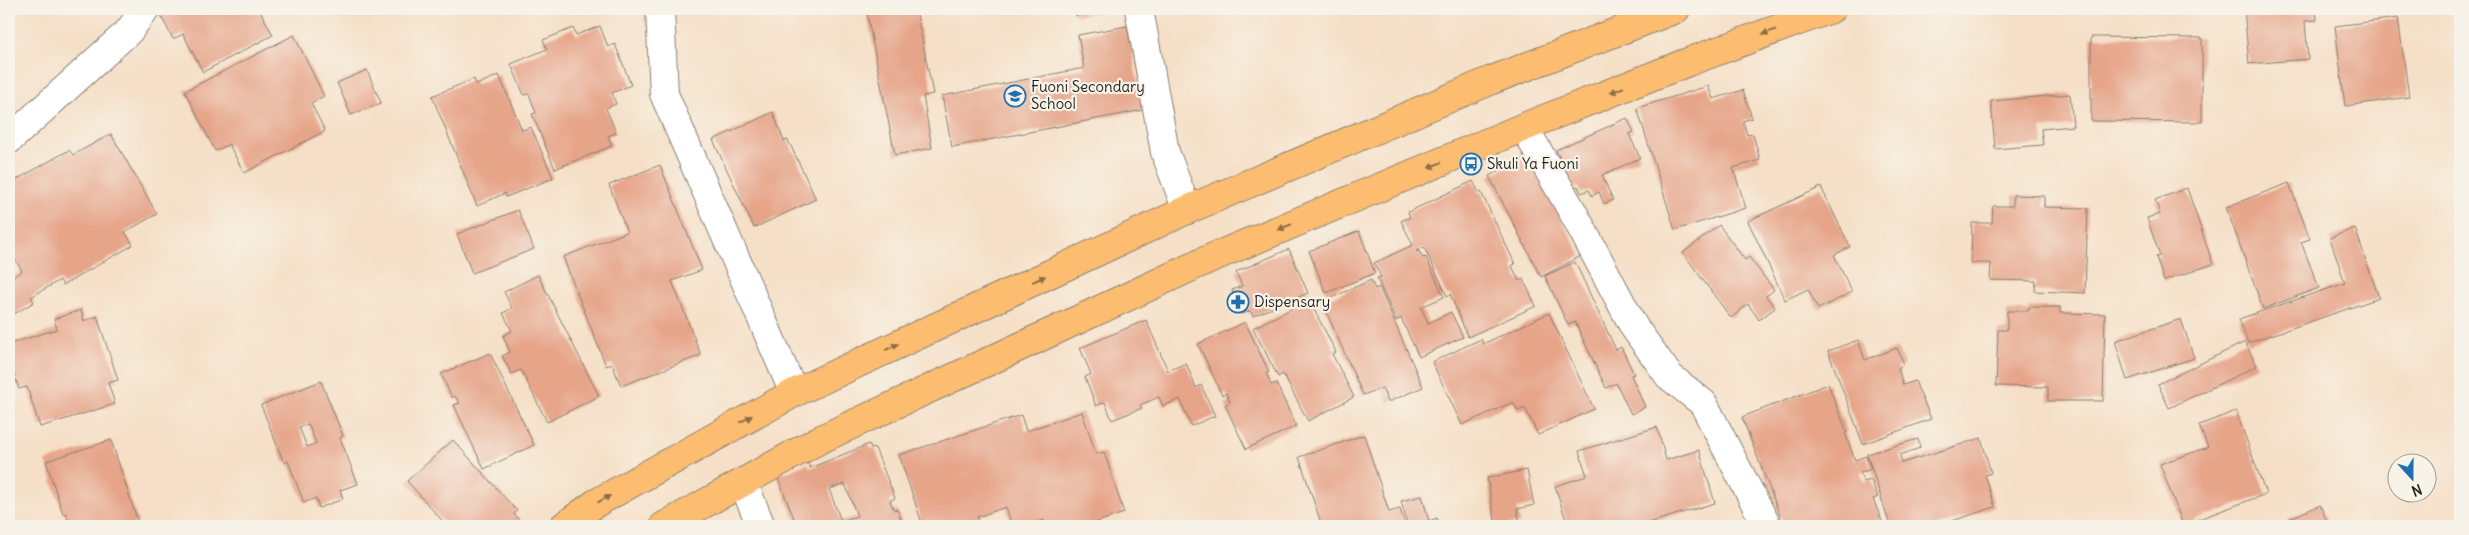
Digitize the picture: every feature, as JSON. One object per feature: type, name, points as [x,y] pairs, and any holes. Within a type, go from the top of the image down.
[{"type":"main road","points":[[564,526],[596,503],[794,393],[1188,210],[1492,80],[1676,9]]},
{"type":"main road","points":[[664,526],[819,440],[1209,259],[1524,127],[1688,62],[1831,9]]},
{"type":"street","points":[[9,140],[129,31],[145,9]]},
{"type":"street","points":[[660,9],[664,94],[794,393]]},
{"type":"street","points":[[1139,9],[1165,152],[1188,210]]},
{"type":"street","points":[[1524,127],[1574,214],[1634,327],[1669,376],[1703,403],[1767,526]]},
{"type":"street","points":[[743,482],[761,526]]},
{"type":"building","points":[[170,9],[259,9],[273,35],[203,72],[183,34],[173,39],[160,14]]},
{"type":"building","points":[[866,9],[916,9],[933,94],[923,96],[932,148],[895,155]]},
{"type":"building","points":[[1074,9],[1108,9],[1108,10],[1076,16]]},
{"type":"building","points":[[2244,9],[2316,9],[2317,20],[2305,21],[2308,59],[2249,64]]},
{"type":"building","points":[[2398,18],[2409,97],[2345,106],[2335,26]]},
{"type":"building","points":[[600,26],[608,47],[615,44],[631,85],[612,93],[616,104],[606,108],[616,133],[608,136],[612,146],[555,169],[532,114],[536,113],[529,94],[524,95],[511,64],[547,49],[543,40],[573,28],[576,35]]},
{"type":"building","points":[[1127,26],[1143,110],[952,147],[942,96],[1084,68],[1078,35]]},
{"type":"building","points":[[294,35],[324,96],[311,103],[325,131],[244,173],[229,144],[215,151],[185,91]]},
{"type":"building","points":[[2091,37],[2202,38],[2202,122],[2091,121]]},
{"type":"building","points":[[367,70],[381,103],[351,115],[337,83]]},
{"type":"building","points":[[499,75],[522,130],[531,127],[553,178],[506,197],[505,193],[477,206],[432,96],[474,79],[476,85]]},
{"type":"building","points":[[1708,86],[1713,99],[1743,90],[1752,118],[1743,121],[1747,135],[1753,134],[1760,160],[1733,168],[1746,208],[1675,230],[1637,108]]},
{"type":"building","points":[[2070,94],[2073,126],[2041,129],[2043,145],[1995,149],[1991,101]]},
{"type":"building","points":[[773,112],[784,141],[788,140],[816,199],[754,228],[713,140]]},
{"type":"building","points":[[1627,118],[1634,132],[1629,134],[1640,158],[1602,175],[1613,200],[1604,204],[1599,192],[1592,196],[1589,190],[1581,193],[1578,186],[1567,191],[1560,175],[1566,172],[1556,150]]},
{"type":"building","points":[[111,134],[157,214],[125,232],[133,245],[63,285],[60,280],[31,297],[34,302],[9,317],[9,279],[22,271],[9,249],[9,184],[69,150],[73,155]]},
{"type":"building","points":[[1524,158],[1528,166],[1532,164],[1581,256],[1541,277],[1489,176]]},
{"type":"building","points":[[660,165],[702,270],[672,281],[701,355],[621,386],[612,364],[606,366],[563,257],[627,232],[609,185]]},
{"type":"building","points":[[1473,181],[1479,193],[1481,192],[1515,264],[1512,266],[1519,281],[1523,279],[1536,306],[1468,337],[1450,294],[1447,296],[1424,247],[1416,251],[1419,251],[1423,258],[1426,257],[1444,297],[1421,307],[1428,323],[1451,312],[1463,337],[1419,357],[1401,318],[1396,321],[1377,278],[1381,277],[1374,263],[1413,245],[1401,221],[1410,217],[1408,212]]},
{"type":"building","points":[[2289,183],[2310,239],[2301,242],[2319,288],[2263,309],[2226,207]]},
{"type":"building","points":[[1821,187],[1850,247],[1834,255],[1852,292],[1818,309],[1808,289],[1785,300],[1748,221]]},
{"type":"building","points":[[2187,188],[2213,264],[2164,281],[2156,257],[2160,256],[2147,218],[2160,214],[2155,200]]},
{"type":"building","points":[[2013,195],[2044,196],[2044,207],[2088,208],[2085,293],[2035,291],[2036,281],[1990,280],[1991,263],[1971,263],[1972,223],[1992,223],[1993,206],[2013,206]]},
{"type":"building","points":[[518,210],[534,249],[472,273],[457,234]]},
{"type":"building","points":[[1719,225],[1745,260],[1749,257],[1774,290],[1766,296],[1775,308],[1759,320],[1748,304],[1731,318],[1683,253]]},
{"type":"building","points":[[2355,228],[2379,298],[2248,343],[2239,319],[2345,283],[2330,238]]},
{"type":"building","points":[[1359,231],[1375,273],[1326,293],[1309,251]]},
{"type":"building","points":[[1289,249],[1308,293],[1253,316],[1250,311],[1242,314],[1232,290],[1242,286],[1236,272]]},
{"type":"building","points":[[1575,262],[1616,350],[1621,347],[1634,374],[1631,375],[1645,407],[1631,414],[1616,383],[1606,388],[1575,322],[1568,325],[1545,276]]},
{"type":"building","points":[[538,275],[599,396],[547,422],[521,370],[512,374],[502,356],[510,352],[503,336],[512,331],[503,313],[512,308],[504,292]]},
{"type":"building","points":[[1371,280],[1375,289],[1379,287],[1423,387],[1388,402],[1382,388],[1363,395],[1322,302]]},
{"type":"building","points":[[1309,300],[1336,352],[1332,354],[1354,397],[1308,421],[1283,374],[1278,377],[1253,328]]},
{"type":"building","points":[[2029,307],[2060,307],[2060,313],[2105,314],[2103,401],[2048,401],[2048,387],[1996,386],[1998,330],[2007,330],[2007,311],[2028,311]]},
{"type":"building","points":[[81,310],[84,321],[97,316],[118,380],[108,383],[115,404],[40,427],[27,387],[19,389],[9,358],[9,344],[57,329],[54,319]]},
{"type":"building","points":[[1549,313],[1594,409],[1538,435],[1525,408],[1518,411],[1513,402],[1462,425],[1432,362],[1481,339],[1483,344]]},
{"type":"building","points":[[2181,319],[2194,358],[2127,380],[2115,341]]},
{"type":"building","points":[[1146,320],[1168,371],[1186,363],[1196,388],[1201,385],[1215,416],[1191,426],[1180,399],[1163,406],[1159,397],[1140,405],[1142,408],[1112,420],[1105,402],[1096,406],[1085,377],[1091,374],[1080,348]]},
{"type":"building","points":[[1245,322],[1269,372],[1266,373],[1271,385],[1276,383],[1296,426],[1246,449],[1225,405],[1230,402],[1226,393],[1222,395],[1198,344]]},
{"type":"building","points":[[1858,340],[1865,360],[1897,348],[1904,364],[1898,368],[1903,385],[1915,381],[1931,419],[1863,444],[1828,351]]},
{"type":"building","points":[[2245,342],[2257,366],[2169,408],[2158,384]]},
{"type":"building","points":[[490,353],[534,445],[484,469],[454,405],[460,403],[455,396],[452,398],[441,374]]},
{"type":"building","points":[[321,381],[343,436],[340,438],[358,484],[340,490],[343,499],[319,508],[316,498],[304,503],[288,461],[284,463],[261,405]],"holes":[[[308,424],[316,443],[307,447],[299,427]]]},
{"type":"building","points":[[1828,384],[1847,432],[1845,433],[1855,460],[1866,456],[1871,469],[1860,473],[1864,482],[1871,480],[1878,497],[1873,499],[1884,526],[1784,526],[1742,417]]},
{"type":"building","points":[[9,396],[14,414],[9,415]]},
{"type":"building","points":[[2236,411],[2266,494],[2183,525],[2160,464],[2208,447],[2199,425]]},
{"type":"building","points":[[1082,412],[1096,454],[1104,452],[1124,513],[1085,526],[1046,526],[1044,520],[1024,526],[1012,526],[1006,507],[977,517],[978,520],[961,526],[923,526],[899,455],[1021,415],[1026,431]]},
{"type":"building","points":[[1657,427],[1666,460],[1699,450],[1715,503],[1638,526],[1568,526],[1555,486],[1587,476],[1579,451]]},
{"type":"building","points":[[1364,435],[1389,512],[1400,509],[1406,526],[1322,526],[1299,457]]},
{"type":"building","points":[[1981,438],[1991,473],[1985,475],[1995,507],[1937,526],[1897,526],[1897,523],[1890,525],[1867,454],[1918,439],[1920,448],[1900,455],[1902,463]]},
{"type":"building","points":[[111,440],[138,522],[134,523],[135,526],[70,526],[66,513],[63,514],[46,461]]},
{"type":"building","points":[[453,440],[517,511],[514,514],[521,522],[516,526],[447,526],[407,481]]},
{"type":"building","points":[[869,444],[871,449],[875,448],[895,498],[890,501],[894,510],[897,509],[904,526],[797,526],[777,476],[808,463],[810,468]],"holes":[[[845,484],[857,516],[841,521],[829,489]]]},
{"type":"building","points":[[1527,470],[1534,505],[1517,509],[1520,523],[1496,526],[1487,478]]},
{"type":"building","points":[[1422,496],[1429,521],[1437,518],[1440,526],[1408,526],[1401,501]]},
{"type":"building","points":[[2320,505],[2329,526],[2292,526],[2288,519]]},
{"type":"place","name":"Fuoni Secondary School","points":[[1015,96]]},
{"type":"place","name":"Skuli Ya Fuoni","points":[[1471,164]]},
{"type":"place","name":"Dispensary","points":[[1238,302]]}]
